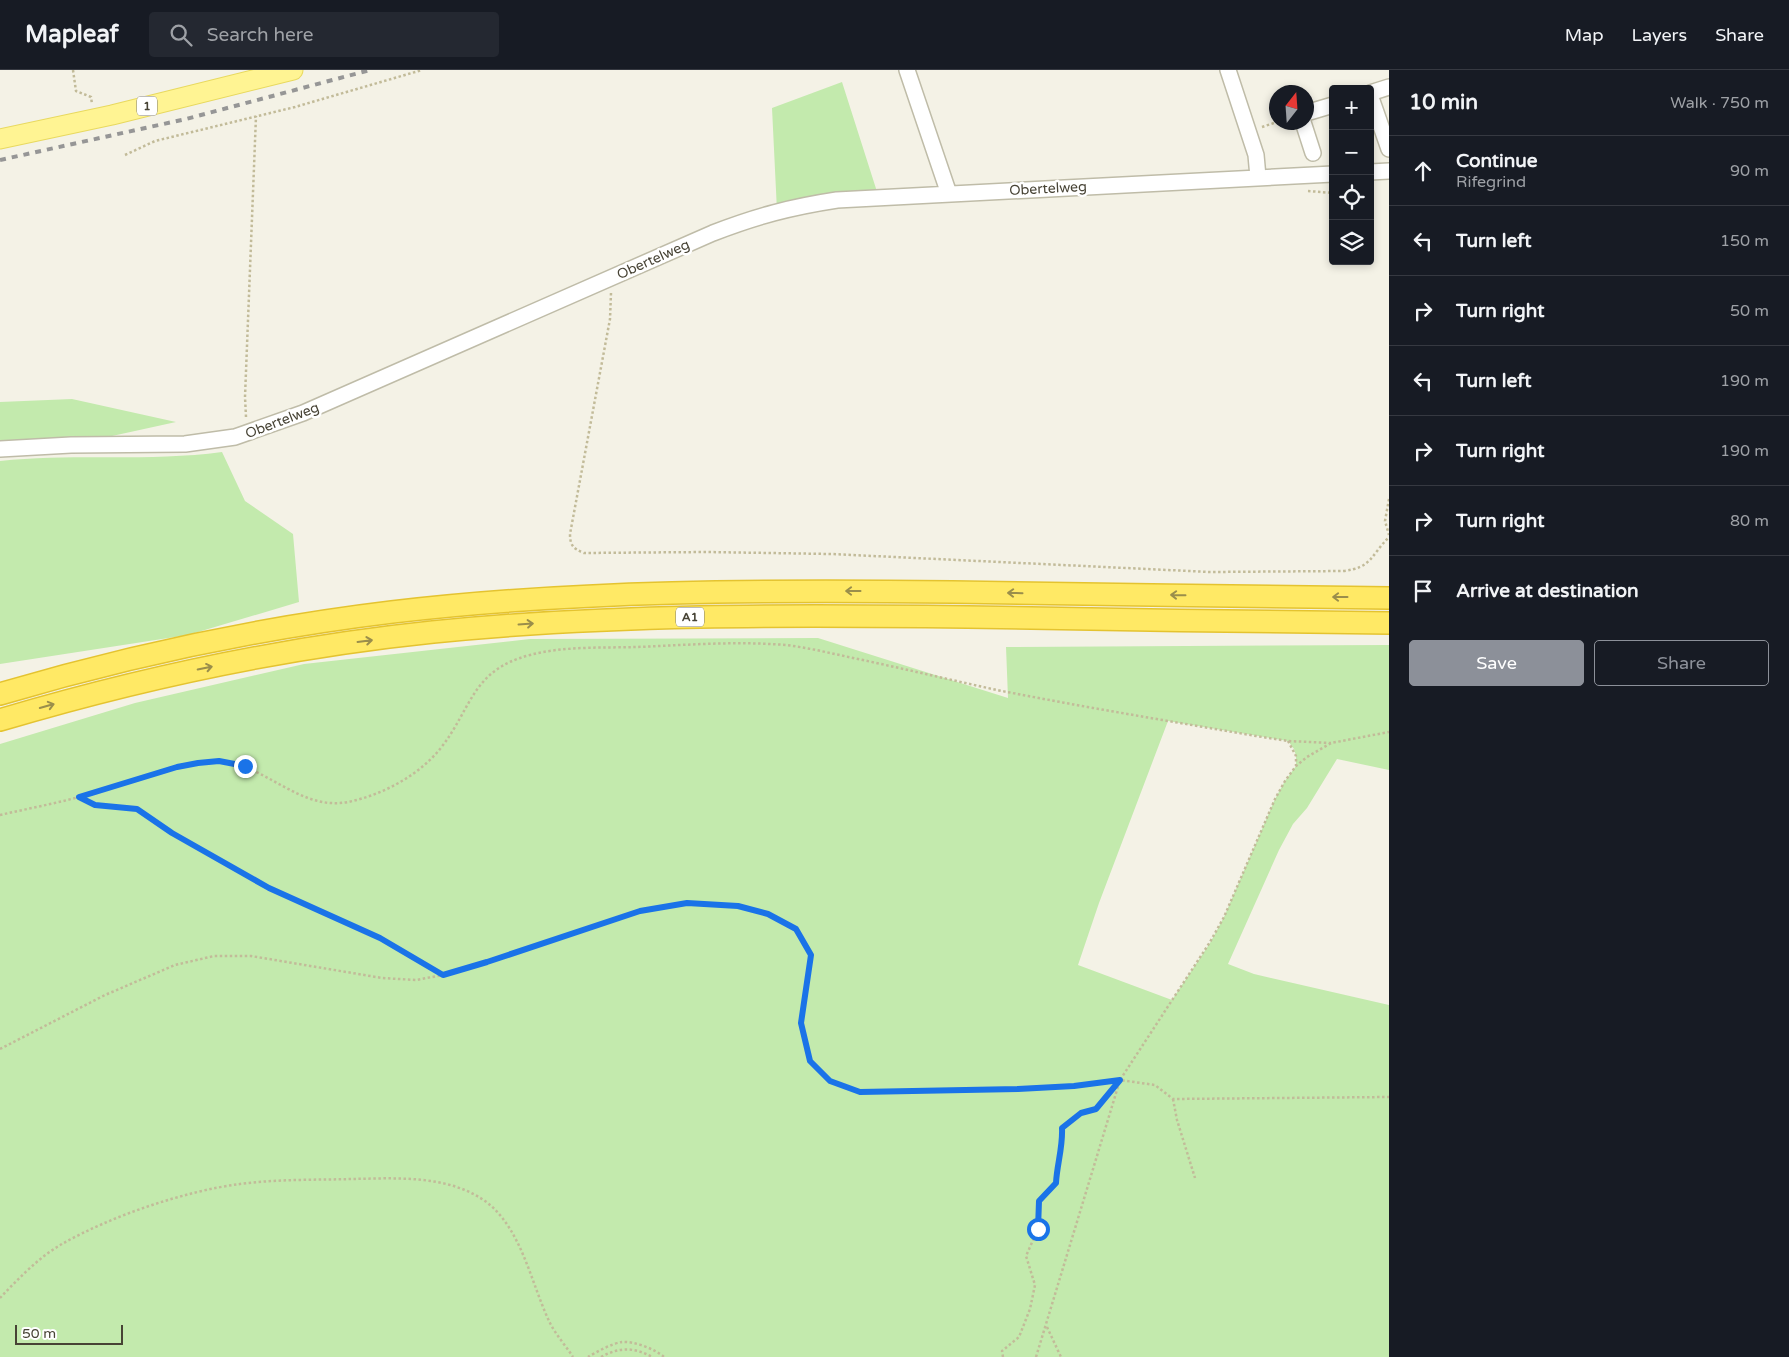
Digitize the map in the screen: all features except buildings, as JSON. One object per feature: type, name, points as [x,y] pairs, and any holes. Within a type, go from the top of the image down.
[{"type":"highway","name":"A1","points":[[0,694],[125,660],[239,636],[363,616],[528,599],[626,594],[772,591],[1389,598]]},
{"type":"highway","name":"A1","points":[[0,720],[130,685],[242,661],[366,640],[510,625],[665,618],[782,616],[1389,623]]},
{"type":"main road","name":"1","points":[[0,138],[95,119],[292,70]]},
{"type":"street","points":[[907,70],[949,194]]},
{"type":"street","points":[[1228,70],[1256,155],[1258,177]]},
{"type":"street","points":[[1374,93],[1389,87]]},
{"type":"street","points":[[1314,111],[1329,106]]},
{"type":"street","points":[[1374,106],[1389,149]]},
{"type":"street","points":[[1306,130],[1313,153]]},
{"type":"street","points":[[1374,172],[1389,171]]},
{"type":"street","name":"Obertelweg","points":[[0,449],[71,445],[186,444],[235,438],[303,413],[713,233],[761,215],[806,204],[837,200],[1329,174]]},
{"type":"path","points":[[73,70],[76,90],[91,97],[95,119]]},
{"type":"path","points":[[125,155],[155,142],[295,107],[422,70]]},
{"type":"path","points":[[249,433],[245,414],[245,397],[256,116]]},
{"type":"path","points":[[1305,191],[1329,192]]},
{"type":"path","points":[[603,294],[611,291],[610,319],[570,534],[570,542],[574,549],[584,553],[831,554],[1210,572],[1343,570],[1358,568],[1370,561],[1389,536],[1385,521],[1389,499]]},
{"type":"path","points":[[0,815],[79,797],[177,767],[219,761],[245,766],[317,802],[332,804],[364,798],[406,778],[431,758],[448,738],[477,688],[500,667],[519,658],[540,653],[583,649],[715,644],[787,646],[814,650],[998,690],[1288,741],[1331,743],[1389,732]]},
{"type":"path","points":[[1288,741],[1296,756],[1296,766]]},
{"type":"path","points":[[1003,1357],[1002,1352],[1019,1337],[1030,1309],[1035,1285],[1026,1256],[1038,1229],[1039,1201],[1056,1183],[1057,1166],[1063,1142],[1062,1128],[1081,1113],[1096,1109],[1120,1080],[1210,942],[1240,883],[1285,781],[1296,766],[1331,743]]},
{"type":"path","points":[[79,797],[95,805],[137,809],[172,833],[269,888],[380,938],[443,975]]},
{"type":"path","points":[[0,1049],[106,995],[175,965],[214,956],[251,956],[382,978],[416,980],[443,975],[487,962],[640,911],[687,903],[738,906],[768,914],[796,929],[811,955],[801,1023],[810,1061],[830,1081],[860,1092],[1018,1089],[1074,1086],[1120,1080],[1155,1085],[1173,1099],[1389,1097]]},
{"type":"path","points":[[1036,1357],[1120,1080]]},
{"type":"path","points":[[1173,1099],[1177,1120],[1195,1178]]},
{"type":"path","points":[[0,1298],[40,1260],[61,1244],[140,1210],[204,1190],[241,1184],[289,1180],[382,1178],[420,1180],[447,1184],[469,1191],[487,1202],[504,1221],[519,1247],[550,1324],[573,1357]]},
{"type":"path","points":[[1046,1326],[1061,1357]]},
{"type":"path","points":[[588,1357],[622,1342],[645,1346],[664,1357]]},
{"type":"path","points":[[601,1357],[616,1349],[632,1350],[652,1357]]},
{"type":"green space","points":[[842,82],[879,198],[777,211],[772,108]]},
{"type":"green space","points":[[72,399],[176,422],[71,445],[0,449],[0,402]]},
{"type":"green space","points":[[222,452],[245,501],[293,534],[299,602],[188,635],[0,664],[0,461],[56,458],[167,457]]},
{"type":"green space","points":[[818,638],[1008,698],[1006,647],[1389,645],[1389,770],[1337,759],[1307,808],[1293,824],[1279,850],[1228,964],[1254,974],[1389,1005],[1389,1357],[0,1357],[0,744],[135,703],[304,664],[530,639]],"holes":[[[1168,721],[1288,741],[1294,749],[1296,766],[1275,799],[1224,917],[1210,943],[1172,1000],[1078,965],[1099,903]]]},
{"type":"railway","points":[[0,160],[186,119],[370,70]]},
{"type":"route","points":[[245,766],[219,761],[198,763],[177,767],[79,797],[95,805],[137,809],[172,833],[269,888],[380,938],[443,975],[640,911],[687,903],[738,906],[768,914],[796,929],[811,955],[801,1023],[810,1061],[830,1081],[860,1092],[1018,1089],[1074,1086],[1120,1080],[1096,1109],[1081,1113],[1062,1128],[1063,1142],[1057,1166],[1056,1183],[1039,1201],[1038,1229]]}]
